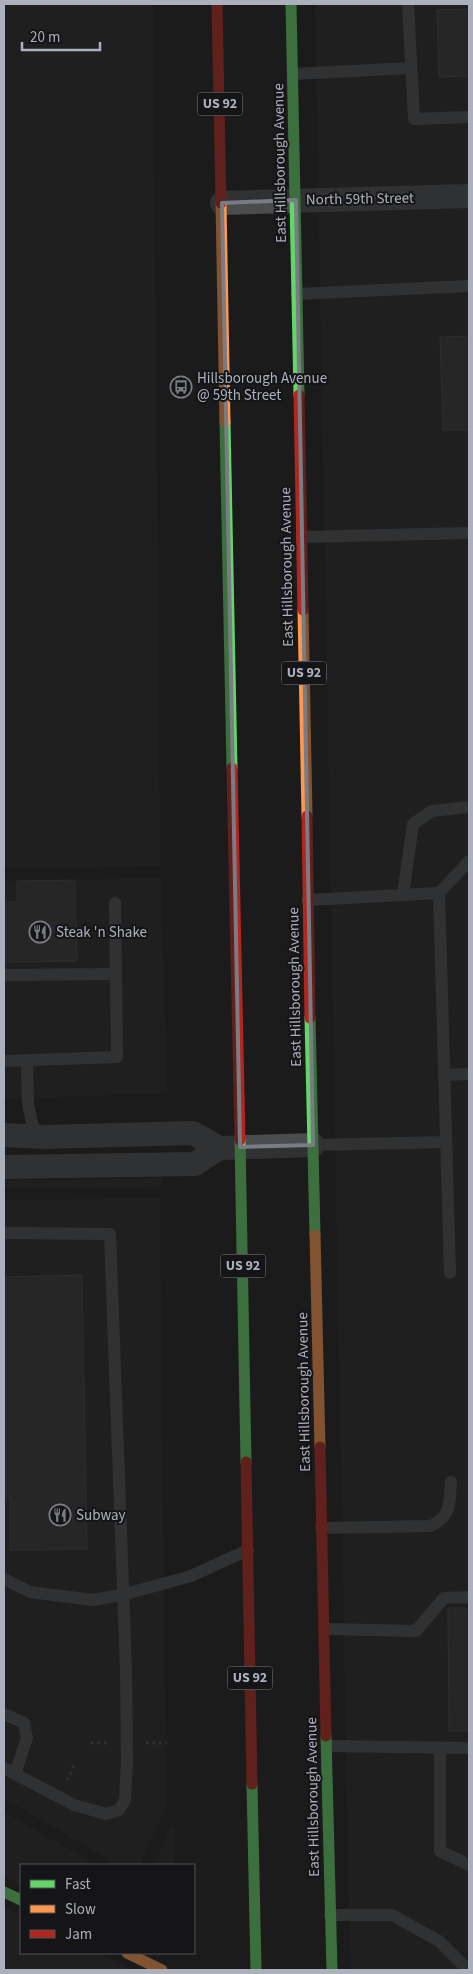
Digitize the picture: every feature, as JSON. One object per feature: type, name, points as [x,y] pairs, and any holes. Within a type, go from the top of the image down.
[{"type":"main road","name":"US 92","points":[[218,4],[222,203],[230,1147],[248,1550],[256,1970]]},
{"type":"main road","name":"East Hillsborough Avenue","points":[[291,4],[313,1145],[332,1970]]},
{"type":"main road","points":[[4,1892],[20,1900]]},
{"type":"main road","points":[[129,1954],[162,1970]]},
{"type":"street","name":"North 59th Street","points":[[222,203],[469,196]]},
{"type":"street","points":[[4,1135],[193,1133],[230,1147],[313,1145]]},
{"type":"street","points":[[4,1167],[194,1164],[230,1147]]},
{"type":"lane","points":[[408,4],[414,119],[469,117]]},
{"type":"lane","points":[[293,74],[411,68]]},
{"type":"lane","points":[[297,294],[469,286]]},
{"type":"lane","points":[[302,537],[469,533]]},
{"type":"lane","points":[[403,895],[413,824],[432,811],[469,807]]},
{"type":"lane","points":[[308,900],[439,893],[469,861]]},
{"type":"lane","points":[[439,893],[450,1273]]},
{"type":"lane","points":[[4,1061],[117,1057],[115,902]]},
{"type":"lane","points":[[4,975],[116,974]]},
{"type":"lane","points":[[27,1061],[28,1104],[35,1136]]},
{"type":"lane","points":[[444,1075],[469,1074]]},
{"type":"lane","points":[[313,1145],[446,1142]]},
{"type":"lane","points":[[4,1233],[110,1234],[127,1762],[125,1800],[118,1810],[106,1814],[74,1805],[9,1771],[28,1738],[24,1723],[4,1714]]},
{"type":"lane","points":[[322,1528],[431,1526],[442,1520],[448,1510],[451,1482]]},
{"type":"lane","points":[[4,1578],[30,1592],[93,1600],[122,1595],[192,1576],[248,1550]]},
{"type":"lane","points":[[324,1629],[416,1631],[444,1598],[469,1597]]},
{"type":"lane","points":[[326,1746],[469,1748]]},
{"type":"lane","points":[[440,1748],[440,1851],[469,1865]]},
{"type":"lane","points":[[330,1914],[392,1915],[439,1941],[468,1970]]},
{"type":"highlighted area","points":[[296,200],[313,1145],[240,1147],[222,203]]},
{"type":"shaded area","points":[[4,4],[153,4],[160,866],[4,869]]},
{"type":"shaded area","points":[[315,4],[469,4],[469,1970],[350,1970]]},
{"type":"shaded area","points":[[161,878],[167,1093],[4,1099],[4,881]]},
{"type":"shaded area","points":[[162,1178],[162,1187],[4,1189],[4,1181]]},
{"type":"shaded area","points":[[160,1198],[166,1806],[140,1864],[116,1864],[4,1798],[4,1200]]},
{"type":"shaded area","points":[[4,1812],[94,1864],[20,1864],[20,1884],[4,1876]]},
{"type":"shaded area","points":[[173,1820],[175,1864],[154,1864]]},
{"type":"shaded area","points":[[4,1907],[20,1915],[20,1954],[99,1954],[132,1970],[4,1970]]},
{"type":"building","points":[[469,9],[469,76],[439,77],[437,10]]},
{"type":"building","points":[[469,336],[469,430],[443,430],[440,337]]},
{"type":"building","name":"Steak 'n Shake","points":[[75,880],[77,961],[4,962],[4,902],[17,902],[17,881]]},
{"type":"building","points":[[82,1275],[87,1549],[10,1550],[10,1498],[4,1498],[4,1277]]},
{"type":"building","points":[[448,1608],[469,1608],[469,1731],[449,1731]]},
{"type":"traffic: fast","points":[[291,4],[299,395]]},
{"type":"traffic: fast","points":[[225,422],[232,768]]},
{"type":"traffic: fast","points":[[310,1018],[315,1235]]},
{"type":"traffic: fast","points":[[240,1140],[246,1462]]},
{"type":"traffic: fast","points":[[326,1736],[332,1970]]},
{"type":"traffic: fast","points":[[252,1784],[256,1970]]},
{"type":"traffic: fast","points":[[4,1892],[20,1900]]},
{"type":"traffic: slow","points":[[221,203],[225,422]]},
{"type":"traffic: slow","points":[[303,610],[307,816]]},
{"type":"traffic: slow","points":[[315,1235],[320,1447]]},
{"type":"traffic: slow","points":[[129,1954],[162,1970]]},
{"type":"traffic: jam","points":[[217,4],[221,203]]},
{"type":"traffic: jam","points":[[299,395],[303,610]]},
{"type":"traffic: jam","points":[[232,768],[240,1140]]},
{"type":"traffic: jam","points":[[307,816],[310,1018]]},
{"type":"traffic: jam","points":[[320,1447],[326,1736]]},
{"type":"traffic: jam","points":[[246,1462],[252,1784]]},
{"type":"place","name":"Hillsborough Avenue @ 59th Street","points":[[181,387]]},
{"type":"place","name":"Steak 'n Shake","points":[[40,932]]},
{"type":"place","name":"Subway","points":[[60,1515]]}]
